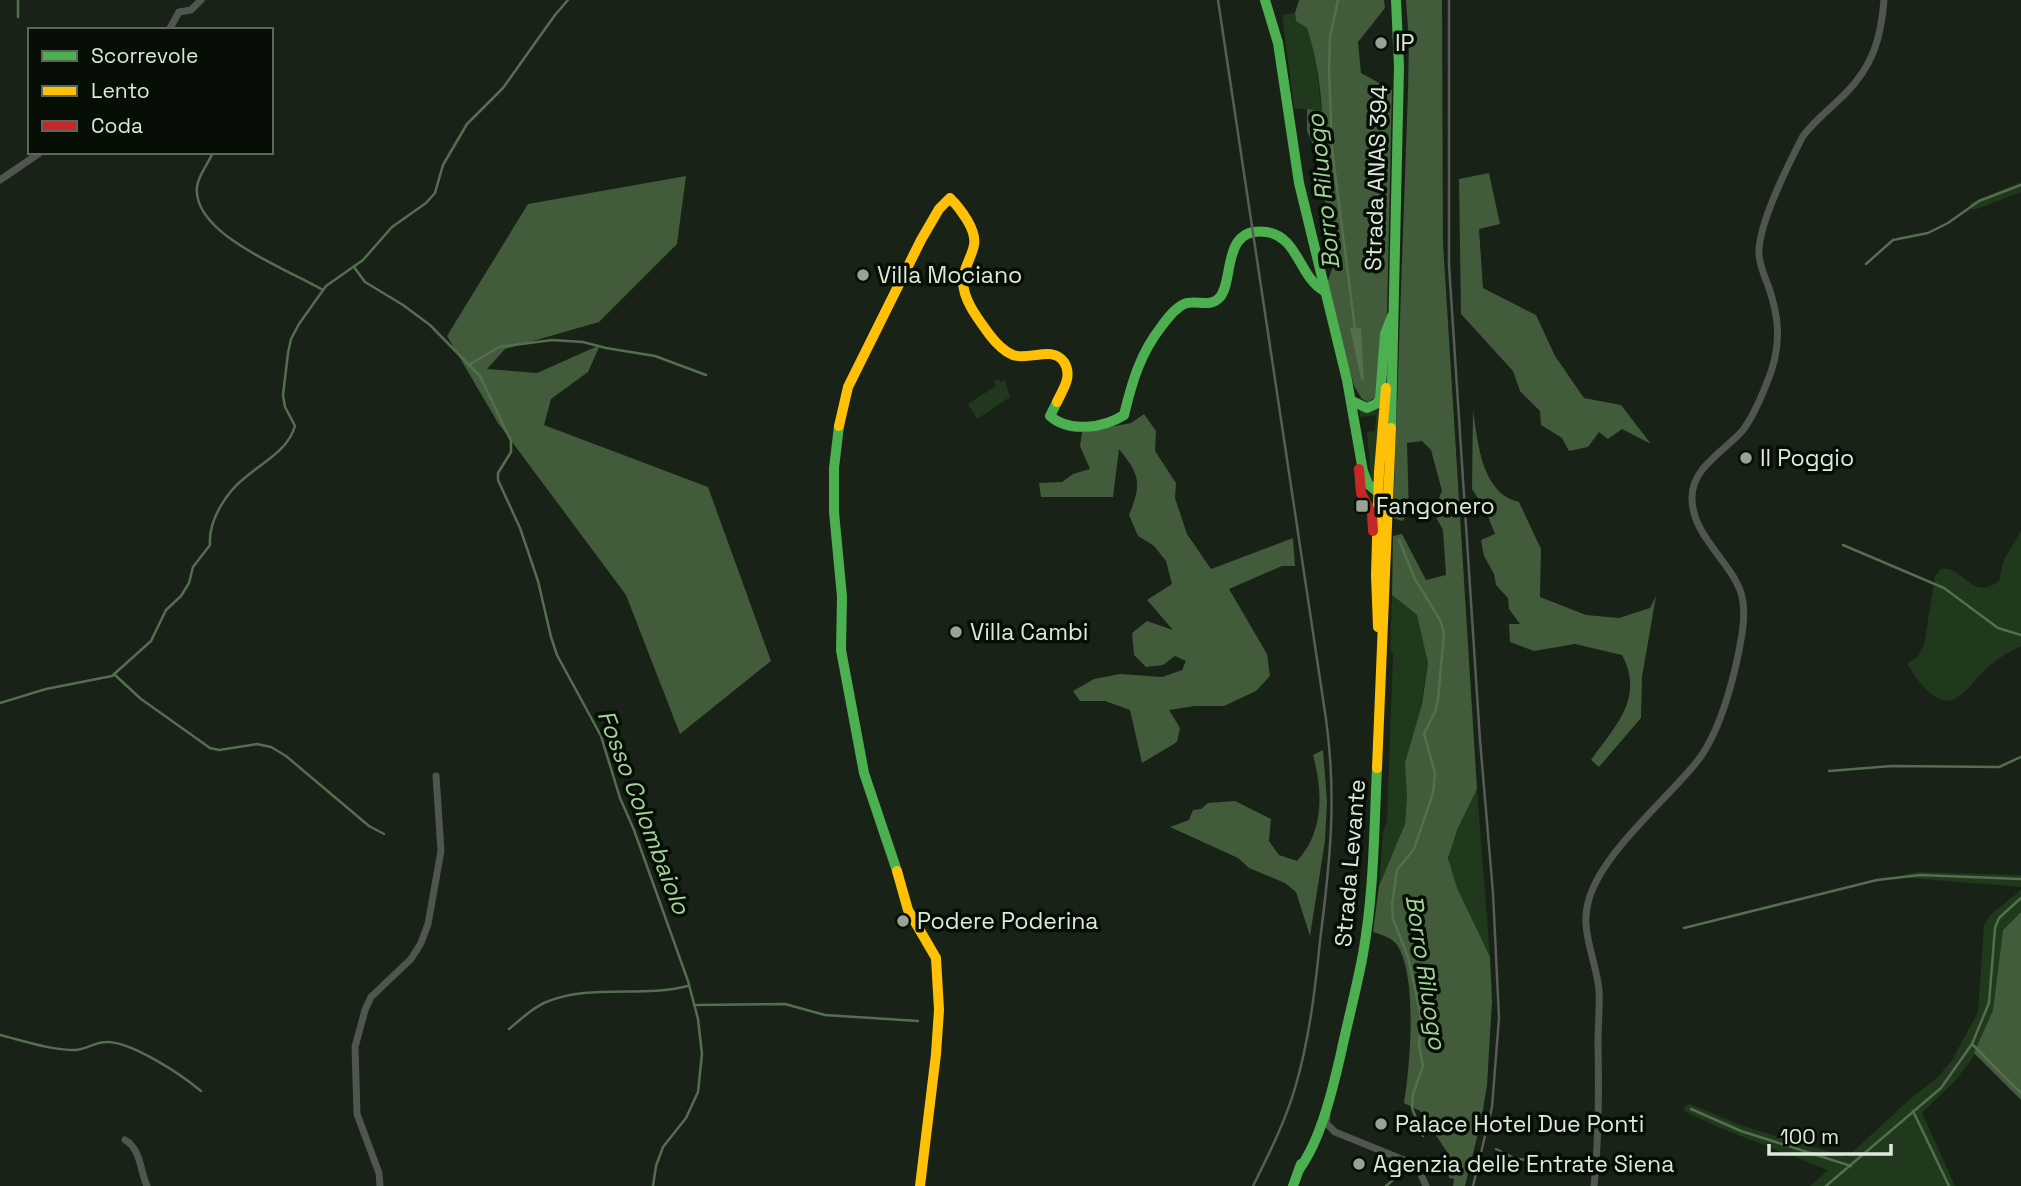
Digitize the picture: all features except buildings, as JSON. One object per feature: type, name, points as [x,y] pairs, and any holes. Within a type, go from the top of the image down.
[{"type":"street","points":[[170,28],[179,12],[191,10],[201,0]]},
{"type":"street","points":[[1265,0],[1276,37],[1297,172],[1352,401],[1364,475],[1381,498]]},
{"type":"street","name":"Strada ANAS 394","points":[[1381,498],[1383,408],[1392,316],[1399,67],[1396,0]]},
{"type":"street","points":[[1594,1186],[1600,1094],[1599,995],[1588,942],[1588,900],[1594,885],[1619,850],[1702,754],[1721,711],[1742,635],[1743,601],[1734,579],[1699,524],[1693,505],[1693,489],[1703,469],[1743,430],[1767,382],[1778,345],[1779,327],[1760,260],[1762,233],[1803,136],[1860,78],[1870,62],[1881,28],[1884,0]]},
{"type":"street","points":[[0,180],[38,154]]},
{"type":"street","points":[[920,1186],[936,1054],[939,1010],[936,958],[926,936],[908,910],[891,848],[868,789],[841,650],[842,597],[834,512],[836,440],[848,387],[861,357],[920,240],[939,209],[950,198],[964,213],[975,242],[963,276],[967,298],[983,326],[1006,351],[1014,356],[1056,355],[1063,360],[1069,373],[1068,379],[1050,416],[1054,422],[1063,425],[1108,423],[1118,421],[1124,415],[1139,360],[1181,305],[1189,302],[1212,303],[1220,298],[1231,251],[1246,236],[1265,232],[1283,239],[1296,254],[1312,284],[1324,291]]},
{"type":"street","points":[[1352,401],[1367,408],[1380,399],[1385,334],[1392,316]]},
{"type":"street","points":[[1355,423],[1360,482],[1373,518],[1372,566],[1376,595]]},
{"type":"street","points":[[1364,499],[1381,498]]},
{"type":"street","name":"Strada Levante","points":[[1381,498],[1376,595],[1381,661]]},
{"type":"street","name":"Strada Levante","points":[[1293,1186],[1330,1093],[1354,997],[1371,888],[1381,661],[1381,498]]},
{"type":"street","points":[[380,1186],[379,1173],[357,1114],[355,1047],[371,997],[411,958],[421,943],[428,924],[441,851],[436,776]]},
{"type":"street","name":"Strada Levante","points":[[1303,1164],[1336,1066]]},
{"type":"street","points":[[1330,1093],[1326,1123],[1329,1128],[1342,1136],[1409,1162],[1419,1170],[1426,1186]]},
{"type":"street","points":[[1303,1164],[1320,1137],[1327,1134],[1342,1136]]},
{"type":"street","points":[[125,1140],[131,1143],[138,1155],[146,1186]]},
{"type":"shaded area","points":[[1299,0],[1384,0],[1385,8],[1358,42],[1361,73],[1392,90],[1387,315],[1376,397],[1368,402],[1362,399],[1354,386],[1327,283],[1334,263],[1328,217],[1315,149],[1307,131],[1307,109],[1322,111],[1319,80],[1307,28],[1296,21],[1295,13]]},
{"type":"shaded area","points":[[1406,0],[1442,0],[1443,243],[1477,789],[1457,830],[1448,858],[1457,888],[1490,957],[1492,1001],[1487,1085],[1465,1186],[1453,1186],[1454,1179],[1449,1178],[1447,1152],[1420,1111],[1404,1103],[1411,1022],[1408,978],[1404,959],[1397,945],[1389,938],[1373,932],[1379,886],[1405,824],[1405,763],[1422,704],[1428,663],[1417,615],[1392,595],[1393,536],[1402,534],[1426,580],[1446,575],[1443,530],[1433,512],[1442,491],[1431,450],[1422,441],[1407,443],[1409,514],[1402,521],[1393,518],[1408,90]]},
{"type":"shaded area","points":[[1295,13],[1296,21],[1307,28],[1314,47],[1322,112],[1294,108],[1282,15]]},
{"type":"shaded area","points":[[1489,173],[1500,224],[1479,229],[1483,288],[1536,315],[1555,356],[1584,398],[1621,405],[1651,444],[1622,429],[1608,439],[1599,432],[1588,447],[1569,451],[1562,438],[1541,425],[1540,411],[1520,391],[1513,371],[1461,314],[1459,179]]},
{"type":"shaded area","points":[[686,176],[677,244],[599,322],[505,349],[487,369],[537,373],[600,345],[588,372],[551,399],[544,425],[708,487],[771,661],[680,734],[626,595],[498,423],[447,336],[528,204]]},
{"type":"shaded area","points":[[2021,182],[2021,192],[1971,209],[1970,203]]},
{"type":"shaded area","points":[[1350,328],[1361,328],[1364,381],[1361,379]]},
{"type":"shaded area","points":[[998,379],[1001,383],[1005,380],[1010,397],[977,419],[968,404],[996,386],[994,382]]},
{"type":"shaded area","points":[[1380,408],[1377,485],[1371,480],[1367,432],[1375,431],[1376,415],[1360,417],[1359,410],[1371,411]]},
{"type":"shaded area","points":[[1473,410],[1480,451],[1489,477],[1506,497],[1519,502],[1541,549],[1540,597],[1586,615],[1619,618],[1650,608],[1656,596],[1642,677],[1641,718],[1599,767],[1591,760],[1624,711],[1629,698],[1628,670],[1622,655],[1575,644],[1534,651],[1510,642],[1509,624],[1520,624],[1509,609],[1508,598],[1496,585],[1494,574],[1484,556],[1481,540],[1495,534],[1485,509],[1472,489]]},
{"type":"shaded area","points":[[1144,414],[1156,431],[1155,451],[1176,483],[1175,498],[1187,534],[1211,569],[1293,538],[1295,566],[1282,566],[1229,589],[1267,654],[1270,676],[1256,691],[1224,706],[1195,706],[1169,710],[1180,728],[1177,742],[1142,763],[1130,710],[1105,701],[1080,701],[1073,691],[1094,679],[1120,674],[1162,677],[1182,670],[1186,661],[1175,656],[1163,665],[1146,667],[1134,655],[1132,633],[1147,621],[1173,630],[1147,600],[1172,584],[1166,561],[1154,546],[1138,536],[1129,515],[1136,495],[1135,473],[1119,449],[1113,497],[1041,497],[1039,483],[1062,482],[1073,474],[1090,469],[1080,446],[1082,432],[1131,423]]},
{"type":"shaded area","points":[[2021,531],[2021,646],[1992,663],[1956,698],[1941,700],[1927,691],[1907,664],[1918,656],[1924,645],[1935,576],[1941,569],[1949,570],[1982,588],[1999,581],[2003,562]]},
{"type":"shaded area","points":[[1392,595],[1417,615],[1428,662],[1405,824],[1379,886],[1383,832],[1387,821],[1393,653],[1390,651]]},
{"type":"shaded area","points":[[1323,750],[1327,801],[1325,841],[1310,936],[1296,892],[1285,883],[1249,868],[1238,858],[1170,827],[1189,820],[1193,810],[1201,809],[1208,803],[1235,801],[1271,819],[1269,841],[1279,855],[1297,861],[1306,850],[1317,824],[1319,783],[1313,755]]},
{"type":"shaded area","points":[[1477,789],[1490,957],[1458,891],[1449,865],[1449,855],[1460,821]]},
{"type":"shaded area","points":[[1919,872],[2021,875],[2021,887],[1909,878],[1904,874]]},
{"type":"shaded area","points":[[2021,890],[2021,912],[2003,930],[1993,1010],[1972,1059],[1955,1081],[1922,1113],[1955,1186],[1810,1186],[1828,1170],[1686,1112],[1683,1107],[1690,1104],[1740,1125],[1847,1157],[1937,1078],[1952,1060],[1978,1012],[1984,925],[1990,915]]},
{"type":"shaded area","points":[[2021,912],[2021,1100],[1974,1053],[1993,1010],[2003,930]]},
{"type":"waterway","points":[[18,0],[18,17]]},
{"type":"waterway","points":[[0,703],[46,689],[112,676],[151,641],[166,610],[181,596],[189,583],[193,567],[210,545],[212,526],[226,498],[240,482],[275,454],[292,434],[295,426],[285,407],[283,395],[291,339],[299,324],[326,286],[363,260],[392,227],[426,203],[435,193],[443,165],[467,124],[503,88],[568,0]]},
{"type":"waterway","name":"Borro Riluogo","points":[[1338,0],[1330,37],[1332,149],[1355,329]]},
{"type":"waterway","points":[[212,154],[197,187],[200,204],[210,221],[246,249],[323,290]]},
{"type":"waterway","points":[[1866,264],[1893,240],[1928,233],[1948,223],[1979,201],[2021,185]]},
{"type":"waterway","name":"Fosso Colombaiolo","points":[[354,267],[365,282],[430,325],[480,376],[511,441],[511,452],[498,473],[498,480],[520,528],[538,581],[557,655],[601,736],[620,798],[688,981],[698,1019],[702,1054],[698,1092],[686,1118],[663,1147],[653,1186]]},
{"type":"waterway","points":[[469,365],[499,347],[552,340],[583,342],[655,356],[706,375]]},
{"type":"waterway","name":"Borro Riluogo","points":[[1399,540],[1415,579],[1440,620],[1444,633],[1438,700],[1424,734],[1435,773],[1433,793],[1414,849],[1397,870],[1392,905],[1393,919],[1408,957],[1421,1016],[1419,1045],[1423,1066],[1413,1094],[1412,1108],[1423,1136]]},
{"type":"waterway","points":[[1843,545],[1944,588],[1998,628],[2021,635]]},
{"type":"waterway","points":[[115,675],[141,699],[210,748],[219,750],[257,744],[271,747],[286,756],[369,826],[384,834]]},
{"type":"waterway","points":[[1829,771],[1892,766],[1999,767],[2021,757]]},
{"type":"waterway","points":[[1684,928],[1877,880],[1920,875],[2021,879]]},
{"type":"waterway","points":[[1826,1186],[1941,1088],[1972,1044],[1989,1003],[1995,928],[1999,918],[2021,898]]},
{"type":"waterway","points":[[509,1029],[539,1005],[561,997],[688,986]]},
{"type":"waterway","points":[[696,1005],[785,1004],[825,1015],[918,1021]]},
{"type":"waterway","points":[[0,1035],[66,1050],[79,1050],[102,1042],[116,1043],[156,1060],[201,1091]]},
{"type":"waterway","points":[[1972,1044],[2021,1093]]},
{"type":"waterway","points":[[1691,1109],[1741,1131],[1851,1166]]},
{"type":"waterway","points":[[1913,1111],[1949,1186]]},
{"type":"waterway","points":[[1496,1149],[1516,1159],[1592,1168]]},
{"type":"waterway","name":"Borro Riluogo","points":[[1386,1186],[1407,1168]]},
{"type":"railway","points":[[1218,0],[1326,719],[1332,803],[1329,857],[1308,1034],[1291,1101],[1253,1186]]},
{"type":"railway","points":[[1449,0],[1449,265],[1480,740],[1493,893],[1499,1018],[1492,1107],[1473,1186]]},
{"type":"traffic: fast","points":[[1265,0],[1278,43],[1299,183],[1347,380],[1363,471],[1368,484],[1384,497]]},
{"type":"traffic: fast","points":[[1391,428],[1399,67],[1396,0]]},
{"type":"traffic: fast","points":[[1057,402],[1050,416],[1076,427],[1097,426],[1124,415],[1138,369],[1154,337],[1180,306],[1211,302],[1219,298],[1224,291],[1235,246],[1251,232],[1266,232],[1285,241],[1316,285],[1324,291]]},
{"type":"traffic: fast","points":[[1352,401],[1367,408],[1380,399],[1385,334],[1392,316]]},
{"type":"traffic: fast","points":[[839,426],[834,468],[834,512],[842,597],[841,650],[864,773],[897,871]]},
{"type":"traffic: fast","points":[[1300,1168],[1314,1143],[1325,1113],[1361,966],[1371,885],[1377,768]]},
{"type":"traffic: fast","points":[[1293,1186],[1301,1164]]},
{"type":"traffic: slow","points":[[839,426],[848,387],[921,240],[939,209],[950,198],[967,220],[973,233],[973,249],[963,281],[972,309],[994,340],[1009,353],[1020,356],[1047,354],[1059,357],[1064,362],[1068,372],[1057,402]]},
{"type":"traffic: slow","points":[[1378,627],[1376,575],[1379,472],[1386,388]]},
{"type":"traffic: slow","points":[[1377,768],[1391,428]]},
{"type":"traffic: slow","points":[[897,871],[908,910],[936,958],[939,1010],[936,1054],[920,1186]]},
{"type":"traffic: jam","points":[[1359,469],[1361,493],[1372,514],[1373,531]]},
{"type":"place","name":"IP","points":[[1381,43]]},
{"type":"place","name":"Villa Mociano","points":[[863,275]]},
{"type":"place","name":"Il Poggio","points":[[1746,458]]},
{"type":"place","name":"Fangonero","points":[[1362,506]]},
{"type":"place","name":"Villa Cambi","points":[[956,632]]},
{"type":"place","name":"Podere Poderina","points":[[903,921]]},
{"type":"place","name":"Palace Hotel Due Ponti","points":[[1381,1124]]},
{"type":"place","name":"Agenzia delle Entrate Siena","points":[[1359,1164]]}]
